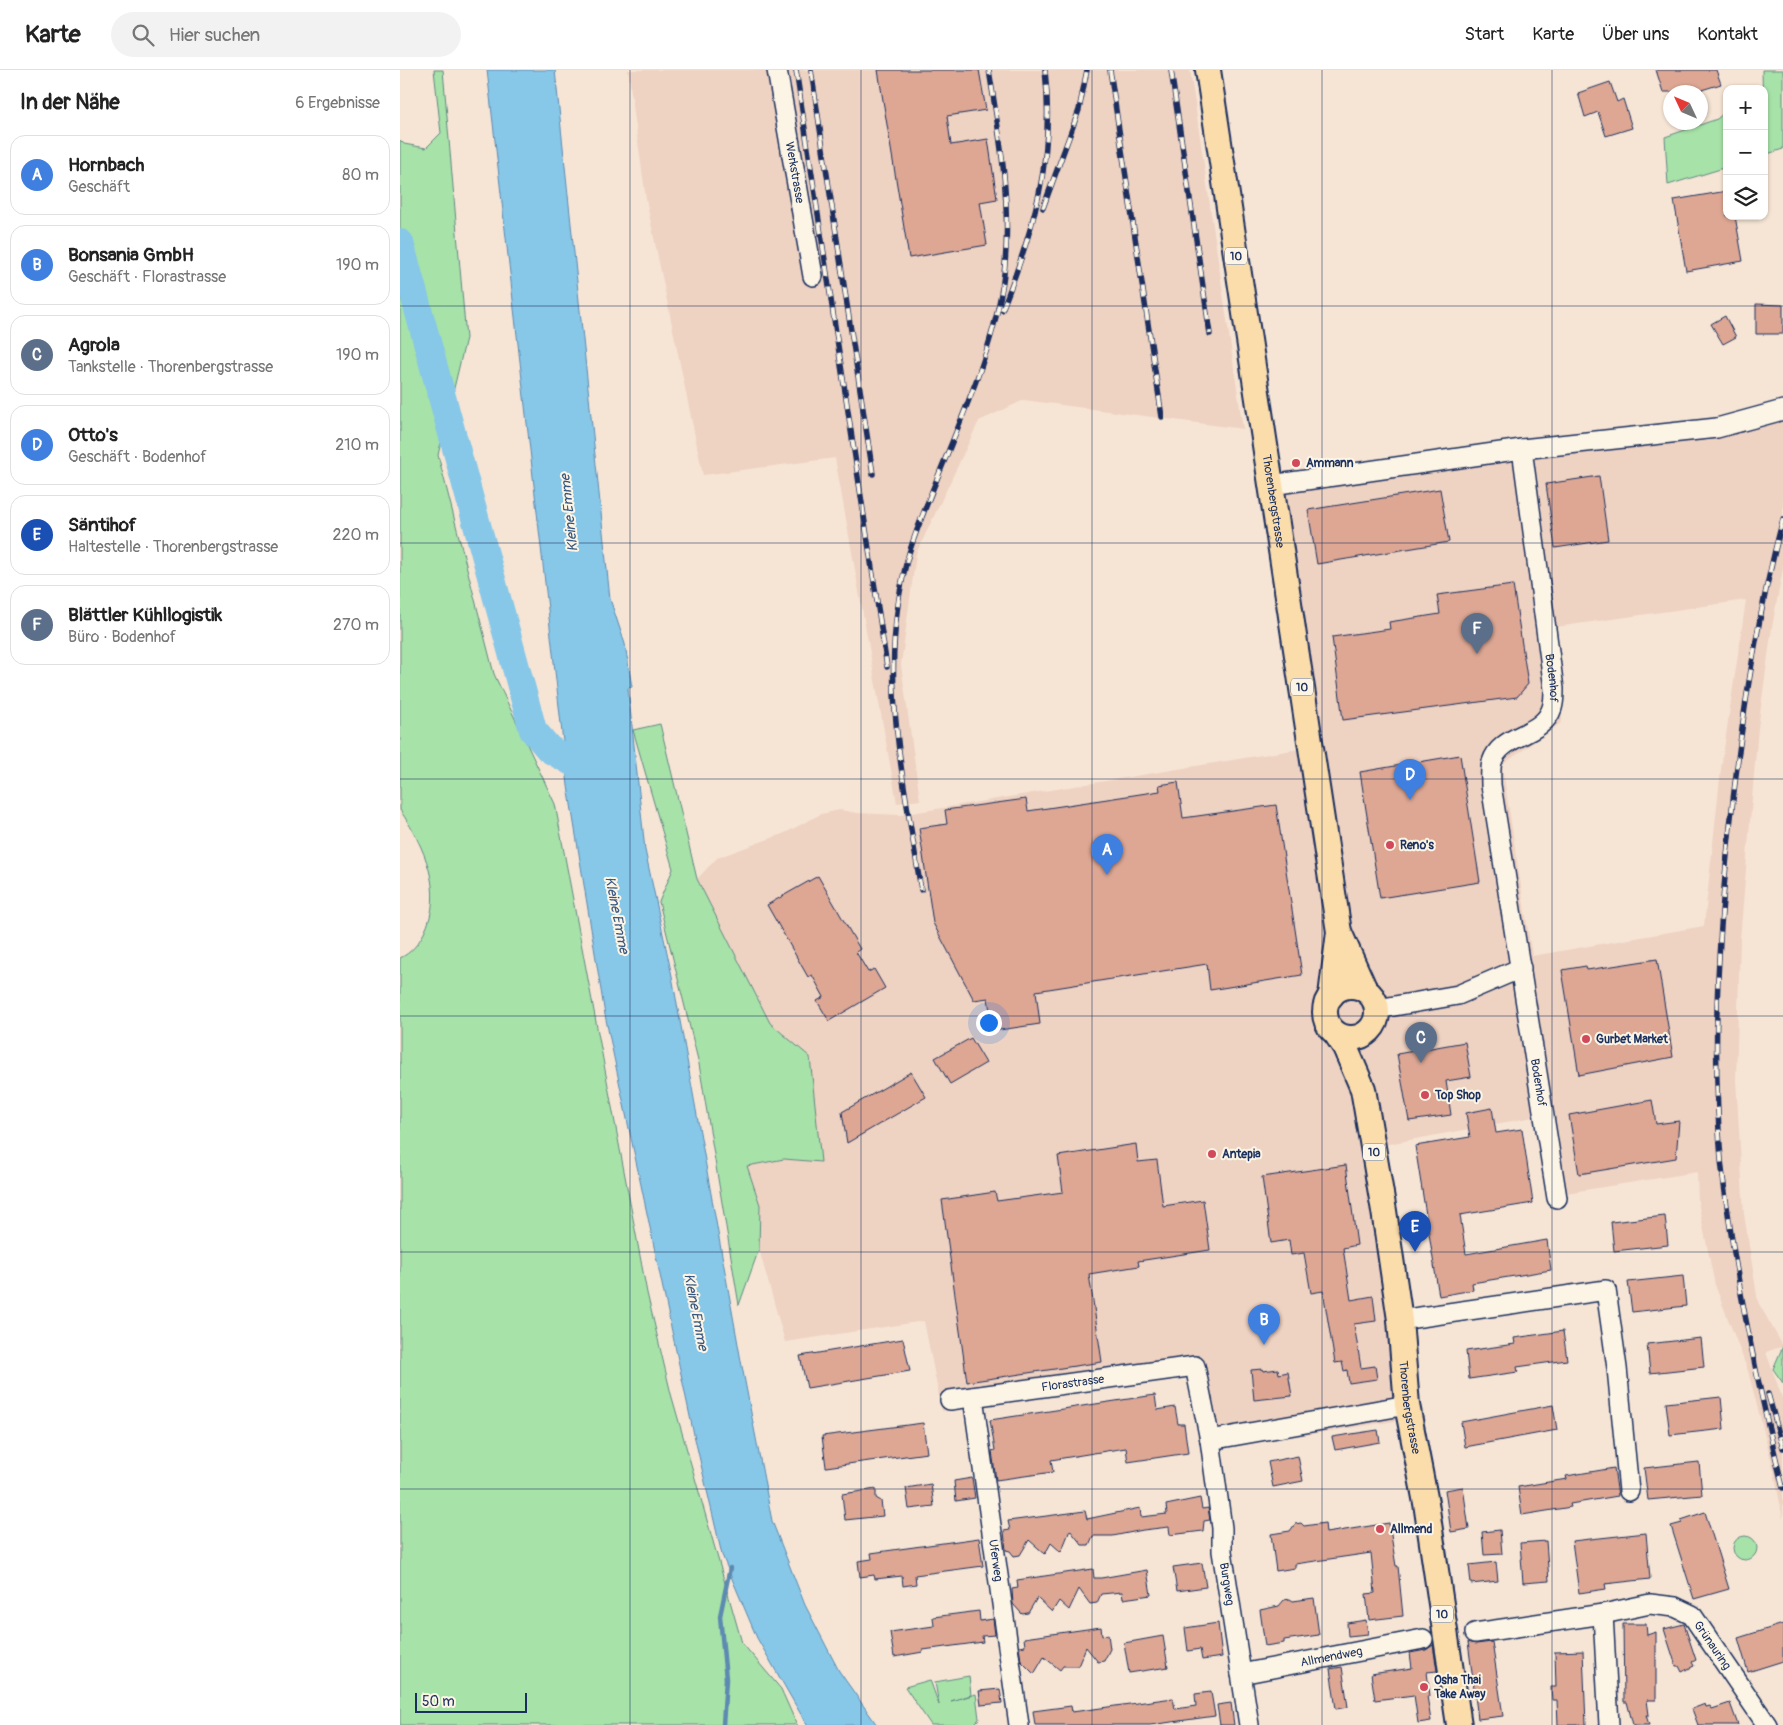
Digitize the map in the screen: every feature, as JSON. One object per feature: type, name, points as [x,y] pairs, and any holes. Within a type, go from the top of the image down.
[{"type":"main road","name":"Thorenbergstrasse","points":[[1208,70],[1339,932],[1371,1010],[1363,1089]]},
{"type":"main road","name":"Thorenbergstrasse","points":[[1331,996],[1339,932]]},
{"type":"main road","points":[[1331,996],[1335,992],[1348,987],[1371,1010],[1357,1038],[1349,1038],[1337,1034]]},
{"type":"main road","name":"10","points":[[1331,996],[1325,1010],[1326,1019],[1337,1034]]},
{"type":"main road","name":"Thorenbergstrasse","points":[[1337,1034],[1346,1047],[1363,1089],[1387,1226],[1400,1320],[1407,1405],[1426,1503],[1459,1725]]},
{"type":"street","name":"Werkstrasse","points":[[778,70],[813,276]]},
{"type":"street","points":[[1271,485],[1522,449],[1717,428],[1783,410]]},
{"type":"street","name":"Bodenhof","points":[[1522,449],[1554,689],[1552,709],[1546,718],[1531,731],[1508,741],[1494,756],[1491,764],[1492,785],[1556,1198]]},
{"type":"street","points":[[1371,1010],[1458,995],[1521,968]]},
{"type":"street","points":[[1400,1320],[1606,1290],[1617,1368],[1629,1490]]},
{"type":"street","name":"Florastrasse","points":[[950,1400],[1195,1366],[1210,1440]]},
{"type":"street","name":"Uferweg","points":[[973,1397],[1019,1725]]},
{"type":"street","points":[[1210,1440],[1407,1405]]},
{"type":"street","name":"Burgweg","points":[[1210,1440],[1222,1528],[1222,1551],[1249,1725]]},
{"type":"street","name":"Grünauring","points":[[1475,1633],[1603,1614],[1650,1604],[1675,1606],[1692,1616],[1767,1725]]},
{"type":"street","points":[[1603,1614],[1610,1725]]},
{"type":"street","name":"Allmendweg","points":[[1241,1674],[1423,1639]]},
{"type":"shaded area","points":[[628,70],[1190,70],[1243,429],[1024,400],[979,421],[916,554],[901,665],[920,800],[897,803],[835,458],[703,475],[646,199]]},
{"type":"shaded area","points":[[1783,410],[1783,568],[1772,627],[1758,728],[1740,939],[1736,1080],[1744,1214],[1758,1302],[1783,1346],[1766,1352],[1783,1400],[1783,1520],[1774,1471],[1748,1371],[1715,1285],[1698,1202],[1697,1172],[1547,1196],[1533,1117],[1383,1145],[1402,1420],[1218,1448],[1188,1377],[942,1411],[924,1321],[785,1342],[759,1249],[760,1205],[747,1166],[784,1159],[820,1162],[810,1057],[770,1023],[697,879],[717,858],[785,833],[821,814],[840,810],[857,813],[900,815],[1311,747],[1271,485]],"holes":[[[1746,600],[1721,769],[1704,926],[1532,956],[1502,765],[1562,722],[1556,627]]]},
{"type":"green space","points":[[434,70],[443,70],[466,338],[438,455],[494,674],[555,804],[647,1293],[671,1394],[742,1643],[781,1689],[797,1725],[400,1725],[400,958],[414,948],[424,933],[430,917],[432,885],[424,854],[417,838],[400,810],[400,140],[404,144],[426,148],[441,133]]},
{"type":"green space","points":[[1762,70],[1783,70],[1783,149],[1768,154],[1768,85],[1762,85]]},
{"type":"green space","points":[[1723,114],[1723,168],[1668,185],[1665,137],[1685,130],[1708,130],[1708,122],[1717,119]]},
{"type":"green space","points":[[660,724],[697,879],[770,1023],[810,1057],[821,1162],[784,1159],[747,1166],[760,1205],[759,1249],[739,1305],[699,1064],[659,902],[673,869],[633,730]]},
{"type":"green space","points":[[1783,1346],[1783,1383],[1773,1369]]},
{"type":"green space","points":[[1745,1536],[1754,1539],[1757,1548],[1754,1557],[1745,1560],[1736,1557],[1733,1548],[1736,1539]]},
{"type":"green space","points":[[969,1676],[971,1695],[951,1701],[976,1694],[979,1719],[973,1725],[931,1725],[905,1687],[930,1680],[939,1705],[935,1682]]},
{"type":"water","name":"Kleine Emme","points":[[487,70],[555,70],[610,599],[625,644],[632,687],[628,688],[645,850],[672,976],[741,1361],[772,1521],[805,1605],[839,1671],[877,1725],[807,1725],[757,1638],[722,1555],[692,1426],[605,1015],[568,786]]},
{"type":"building","points":[[878,70],[979,70],[986,110],[947,116],[951,145],[988,139],[997,199],[980,202],[987,245],[909,258]]},
{"type":"building","points":[[1656,70],[1716,70],[1721,84],[1708,88],[1708,85],[1663,85],[1663,92]]},
{"type":"building","points":[[1610,82],[1617,102],[1623,99],[1632,128],[1606,136],[1598,112],[1585,117],[1578,93]]},
{"type":"building","points":[[1723,192],[1723,220],[1736,220],[1743,261],[1686,271],[1674,200]]},
{"type":"building","points":[[1756,304],[1783,305],[1783,334],[1756,334]]},
{"type":"building","points":[[1725,316],[1736,337],[1723,344],[1711,324]]},
{"type":"building","points":[[1599,476],[1608,540],[1555,548],[1546,484]]},
{"type":"building","points":[[1440,489],[1449,542],[1317,564],[1308,510]]},
{"type":"building","points":[[1513,585],[1528,684],[1517,697],[1343,720],[1332,637],[1390,629],[1389,622],[1440,614],[1437,595]]},
{"type":"building","points":[[1460,755],[1480,882],[1380,898],[1360,772]]},
{"type":"building","points":[[1178,782],[1183,818],[1276,805],[1302,975],[1210,990],[1207,964],[1036,991],[1040,1024],[993,1031],[988,998],[974,1000],[933,923],[919,828],[947,824],[945,810],[1026,799],[1028,811],[1160,791],[1159,785]]},
{"type":"building","points":[[818,876],[860,949],[856,952],[868,972],[874,969],[885,988],[829,1021],[817,1001],[824,997],[812,975],[808,977],[767,905]]},
{"type":"building","points":[[1657,959],[1673,1057],[1579,1075],[1562,970],[1586,966],[1587,970]]},
{"type":"building","points":[[971,1038],[986,1063],[950,1084],[935,1058]]},
{"type":"building","points":[[1465,1042],[1471,1077],[1446,1081],[1451,1115],[1409,1121],[1397,1054]]},
{"type":"building","points":[[911,1072],[926,1097],[847,1143],[842,1112]]},
{"type":"building","points":[[1652,1100],[1656,1124],[1679,1121],[1676,1158],[1579,1174],[1569,1115]]},
{"type":"building","points":[[1492,1108],[1496,1133],[1522,1129],[1533,1203],[1460,1215],[1466,1254],[1547,1240],[1551,1270],[1472,1283],[1473,1290],[1439,1296],[1415,1146],[1470,1137],[1466,1113]]},
{"type":"building","points":[[1136,1144],[1138,1162],[1157,1160],[1163,1206],[1203,1200],[1210,1250],[1138,1261],[1139,1266],[1089,1274],[1102,1362],[967,1382],[942,1200],[995,1192],[997,1201],[1063,1192],[1058,1156]]},
{"type":"building","points":[[1346,1165],[1357,1245],[1343,1248],[1351,1300],[1373,1296],[1376,1321],[1354,1324],[1361,1368],[1375,1366],[1377,1379],[1349,1383],[1347,1370],[1344,1371],[1342,1362],[1335,1363],[1323,1291],[1311,1293],[1304,1253],[1291,1255],[1289,1240],[1271,1243],[1262,1177]]},
{"type":"building","points":[[1665,1216],[1668,1245],[1614,1251],[1611,1222]]},
{"type":"building","points":[[1683,1276],[1686,1306],[1632,1312],[1628,1282]]},
{"type":"building","points":[[1563,1331],[1567,1360],[1517,1367],[1518,1372],[1469,1379],[1466,1351],[1515,1344],[1514,1338]]},
{"type":"building","points":[[1701,1338],[1704,1367],[1650,1373],[1647,1344]]},
{"type":"building","points":[[903,1339],[910,1371],[807,1388],[800,1356]]},
{"type":"building","points":[[1262,1369],[1263,1371],[1278,1369],[1279,1374],[1288,1372],[1292,1396],[1254,1400],[1251,1370]]},
{"type":"building","points":[[1155,1395],[1157,1410],[1175,1407],[1178,1424],[1184,1424],[1188,1453],[1128,1462],[1126,1448],[1051,1460],[1053,1472],[996,1480],[992,1451],[995,1450],[990,1420]]},
{"type":"building","points":[[1721,1397],[1724,1429],[1670,1435],[1666,1403]]},
{"type":"building","points":[[1553,1405],[1557,1430],[1465,1447],[1461,1422]]},
{"type":"building","points":[[923,1423],[927,1453],[826,1467],[822,1436]]},
{"type":"building","points":[[1378,1430],[1380,1442],[1335,1450],[1332,1437]]},
{"type":"building","points":[[1298,1456],[1303,1481],[1273,1487],[1268,1462]]},
{"type":"building","points":[[1699,1462],[1702,1495],[1648,1500],[1644,1468]]},
{"type":"building","points":[[1614,1468],[1618,1496],[1570,1504],[1571,1507],[1522,1515],[1518,1487],[1567,1479],[1566,1476]]},
{"type":"building","points":[[972,1478],[975,1498],[956,1501],[954,1481]]},
{"type":"building","points":[[931,1484],[934,1506],[909,1509],[906,1488]]},
{"type":"building","points":[[1463,1487],[1469,1529],[1451,1532],[1445,1490]]},
{"type":"building","points":[[876,1489],[876,1498],[881,1501],[883,1516],[845,1520],[842,1494]]},
{"type":"building","points":[[1200,1498],[1202,1509],[1208,1508],[1210,1520],[1204,1521],[1203,1531],[1170,1535],[1169,1527],[1143,1530],[1113,1536],[1093,1536],[1089,1545],[1082,1545],[1070,1530],[1061,1552],[1051,1543],[1045,1554],[1029,1540],[1020,1555],[1014,1556],[1010,1551],[1006,1550],[1004,1531],[1010,1530],[1008,1521],[1085,1511],[1087,1519],[1140,1508],[1141,1517],[1167,1514],[1166,1505]]},
{"type":"building","points":[[1705,1512],[1729,1589],[1694,1599],[1671,1526],[1682,1523],[1681,1520]]},
{"type":"building","points":[[1301,1523],[1304,1526],[1325,1523],[1326,1533],[1389,1523],[1396,1566],[1398,1566],[1403,1616],[1369,1620],[1366,1594],[1375,1593],[1371,1553],[1295,1564],[1295,1568],[1276,1571],[1271,1534],[1290,1531],[1295,1524]]},
{"type":"building","points":[[1500,1530],[1502,1554],[1484,1555],[1482,1532]]},
{"type":"building","points":[[1646,1533],[1650,1579],[1605,1584],[1606,1589],[1579,1593],[1572,1541]]},
{"type":"building","points":[[979,1538],[983,1566],[915,1575],[916,1584],[903,1586],[902,1576],[875,1579],[874,1575],[860,1577],[858,1561],[872,1559],[871,1553]]},
{"type":"building","points":[[1546,1541],[1549,1581],[1523,1583],[1520,1543]]},
{"type":"building","points":[[1496,1562],[1498,1581],[1471,1584],[1469,1565]]},
{"type":"building","points":[[1202,1563],[1206,1587],[1177,1591],[1173,1567]]},
{"type":"building","points":[[1093,1569],[1094,1578],[1147,1570],[1151,1595],[1123,1599],[1122,1592],[1101,1594],[1097,1603],[1090,1604],[1079,1589],[1069,1610],[1059,1601],[1052,1612],[1037,1598],[1028,1613],[1022,1614],[1013,1604],[1012,1589],[1018,1588],[1017,1580]]},
{"type":"building","points":[[1314,1598],[1319,1635],[1284,1640],[1284,1643],[1265,1646],[1260,1610],[1279,1606],[1284,1600],[1290,1599],[1293,1601]]},
{"type":"building","points":[[979,1611],[980,1621],[993,1619],[995,1635],[982,1636],[983,1642],[923,1650],[923,1652],[894,1657],[890,1632],[934,1626],[933,1617]]},
{"type":"building","points":[[1366,1620],[1368,1634],[1348,1636],[1347,1623]]},
{"type":"building","points":[[1218,1623],[1222,1657],[1202,1660],[1200,1649],[1188,1651],[1185,1628]]},
{"type":"building","points":[[1623,1624],[1646,1624],[1647,1635],[1656,1632],[1656,1700],[1647,1700],[1649,1715],[1646,1715],[1649,1725],[1633,1725],[1627,1702],[1624,1702]]},
{"type":"building","points":[[1684,1624],[1696,1660],[1692,1662],[1694,1666],[1682,1672],[1679,1666],[1676,1666],[1664,1629]]},
{"type":"building","points":[[1783,1624],[1783,1661],[1748,1672],[1738,1638]]},
{"type":"building","points":[[1101,1627],[1102,1636],[1108,1634],[1110,1649],[1104,1661],[1098,1662],[1086,1647],[1078,1666],[1063,1666],[1060,1670],[1044,1657],[1034,1674],[1021,1661],[1019,1647],[1025,1646],[1024,1638]]},
{"type":"building","points":[[1163,1636],[1168,1667],[1129,1673],[1124,1643]]},
{"type":"building","points":[[1468,1642],[1476,1644],[1492,1642],[1503,1716],[1478,1719]]},
{"type":"building","points":[[1433,1645],[1437,1671],[1427,1672],[1430,1696],[1427,1696],[1431,1721],[1418,1723],[1414,1695],[1375,1700],[1371,1674],[1412,1668],[1410,1653],[1426,1650]]},
{"type":"building","points":[[1583,1651],[1586,1725],[1558,1725],[1557,1700],[1552,1700],[1551,1687],[1556,1687],[1555,1652]]},
{"type":"building","points":[[1342,1667],[1348,1707],[1336,1709],[1330,1669]]},
{"type":"building","points":[[1000,1689],[1002,1703],[981,1705],[979,1691]]},
{"type":"building","points":[[1211,1692],[1215,1716],[1150,1725],[1035,1725],[1033,1711],[1071,1706],[1072,1712],[1173,1698],[1175,1709],[1196,1706],[1195,1694]]},
{"type":"building","points":[[1231,1703],[1234,1725],[1220,1725],[1217,1705]]},
{"type":"building","points":[[1730,1703],[1738,1725],[1698,1725],[1692,1709],[1705,1704],[1706,1707],[1710,1706],[1712,1709]]},
{"type":"waterway","points":[[400,243],[533,730],[549,749],[595,775]]},
{"type":"waterway","points":[[723,1725],[726,1679],[720,1616],[730,1568]]},
{"type":"railway","points":[[796,70],[887,667]]},
{"type":"railway","points":[[811,70],[873,474]]},
{"type":"railway","points":[[921,890],[896,721],[894,638],[899,596],[909,553],[989,344],[1004,274],[1007,223],[1006,197],[1001,146],[989,70]]},
{"type":"railway","points":[[1002,310],[1024,251],[1039,193],[1047,133],[1045,70]]},
{"type":"railway","points":[[1043,208],[1079,110],[1087,70]]},
{"type":"railway","points":[[1110,70],[1162,417]]},
{"type":"railway","points":[[1171,70],[1210,334]]},
{"type":"railway","points":[[1783,519],[1759,624],[1737,764],[1720,934],[1717,1024],[1718,1114],[1725,1193],[1741,1293],[1783,1488]]},
{"type":"railway","points":[[1768,1394],[1783,1448]]},
{"type":"place","name":"Ammann","points":[[1296,463]]},
{"type":"place","name":"Blättler Kühllogistik","points":[[1477,654]]},
{"type":"place","name":"Otto's","points":[[1410,800]]},
{"type":"place","name":"Reno's","points":[[1390,845]]},
{"type":"place","name":"Hornbach","points":[[1107,875]]},
{"type":"place","name":"Gurbet Market","points":[[1586,1039]]},
{"type":"place","name":"Agrola","points":[[1421,1063]]},
{"type":"place","name":"Top Shop","points":[[1425,1095]]},
{"type":"place","name":"Antepia","points":[[1212,1154]]},
{"type":"place","name":"Säntihof","points":[[1415,1252]]},
{"type":"place","name":"Bonsania GmbH","points":[[1264,1345]]},
{"type":"place","name":"Allmend","points":[[1380,1529]]},
{"type":"place","name":"Osha Thai Take Away","points":[[1424,1687]]}]
